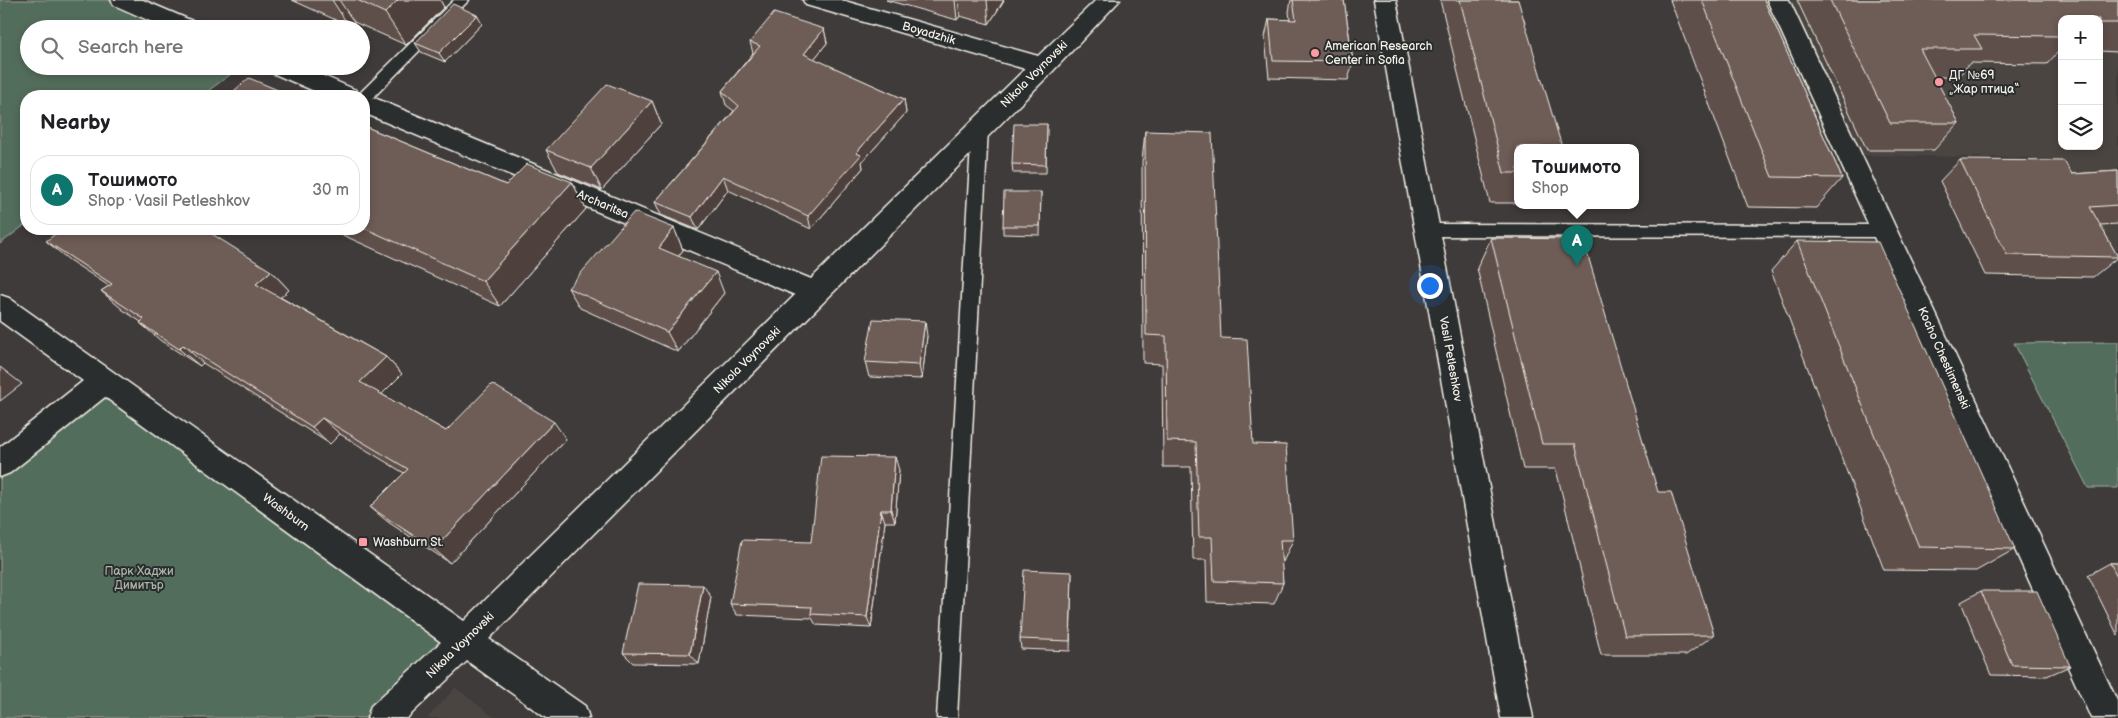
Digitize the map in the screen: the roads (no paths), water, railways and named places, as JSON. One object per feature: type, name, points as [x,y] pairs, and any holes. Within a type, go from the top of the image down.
[{"type":"street","points":[[122,0],[168,20]]},
{"type":"street","name":"Boyadzhik","points":[[814,0],[1044,66]]},
{"type":"street","name":"Nikola Voynovski","points":[[383,718],[465,641],[1109,0]]},
{"type":"street","name":"Vasil Petleshkov","points":[[1386,0],[1517,718]]},
{"type":"street","name":"Kocho Chestimenski","points":[[1778,0],[1886,231],[2108,718]]},
{"type":"street","points":[[299,75],[334,90]]},
{"type":"street","name":"Archaritsa","points":[[370,106],[815,292]]},
{"type":"street","name":"Washburn","points":[[0,306],[573,718]]},
{"type":"street","points":[[0,464],[104,381]]},
{"type":"lane","points":[[370,92],[462,0]]},
{"type":"lane","points":[[947,718],[980,128]]},
{"type":"lane","points":[[1427,230],[1886,231]]},
{"type":"place","name":"American Research Center in Sofia","points":[[1315,53]]},
{"type":"place","name":"ДГ №69 „Жар птица“","points":[[1939,82]]},
{"type":"place","name":"Тошимото","points":[[1577,266]]},
{"type":"place","name":"Washburn St.","points":[[363,542]]},
{"type":"park label","name":"Парк Хаджи Димитър","points":[[139,578]]}]
